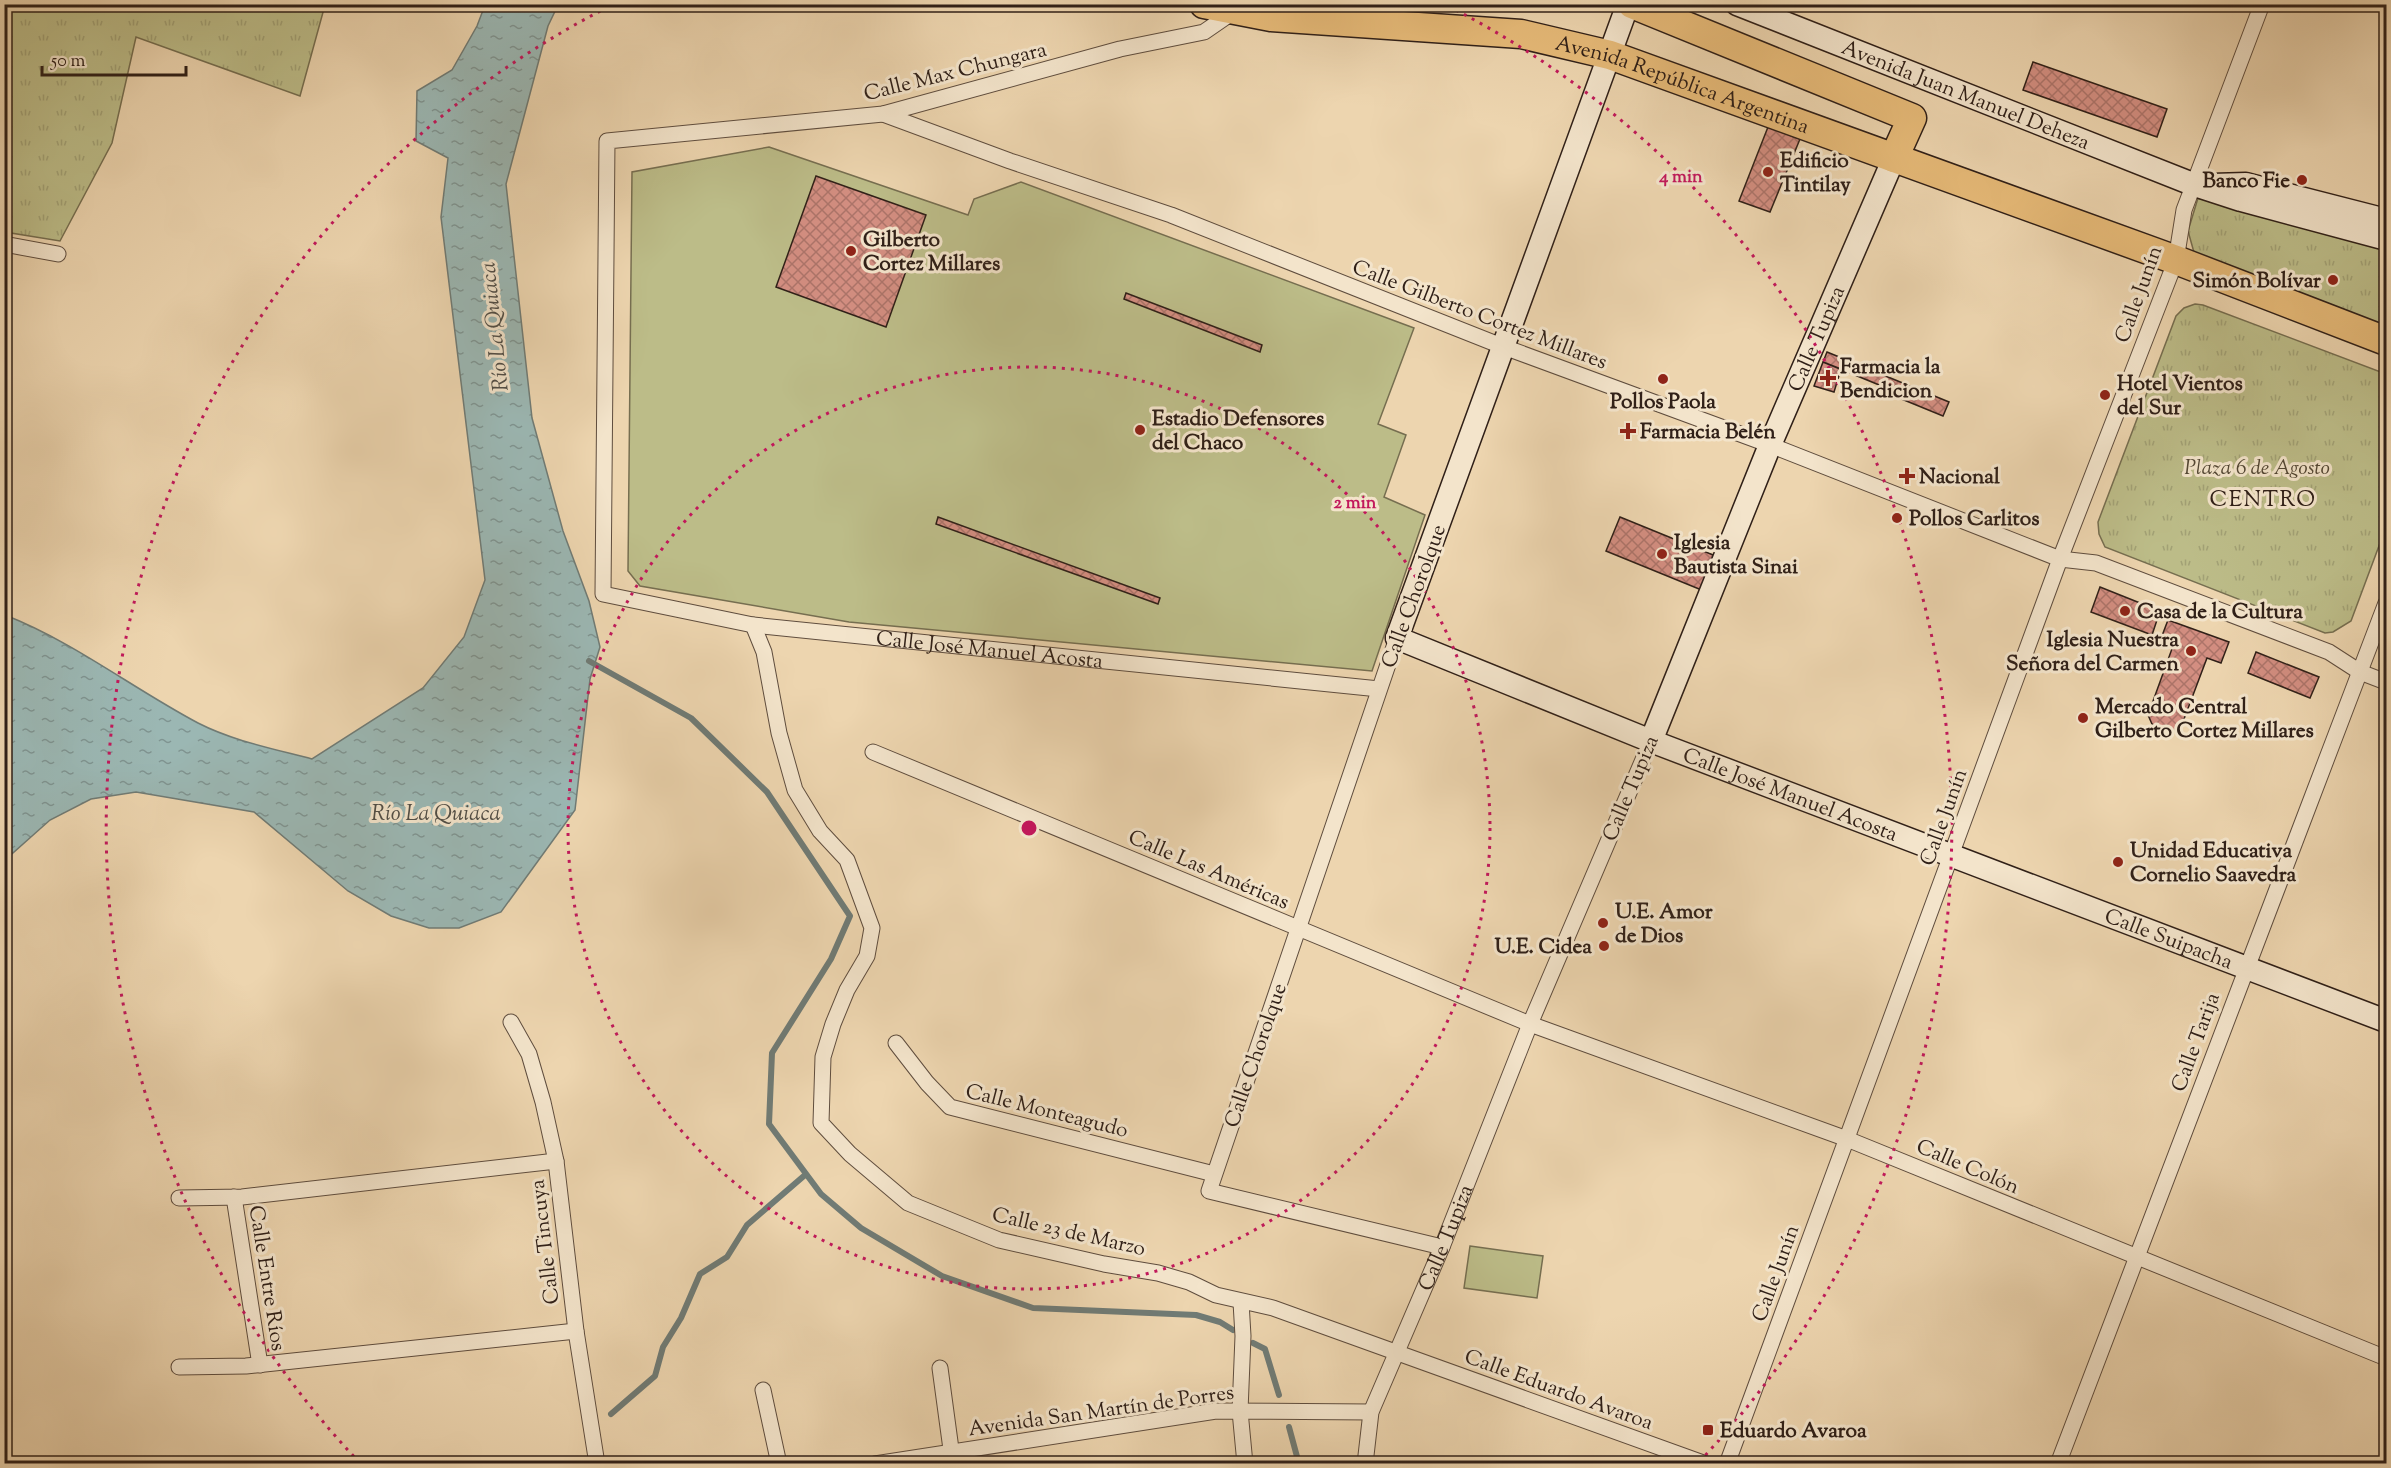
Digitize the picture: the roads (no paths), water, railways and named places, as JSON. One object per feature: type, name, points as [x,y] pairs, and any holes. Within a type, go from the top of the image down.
[{"type":"highway","name":"Avenida República Argentina","points":[[1204,4],[1233,12],[1271,17],[1521,34],[1610,56],[2176,260],[2386,340]]},
{"type":"highway","name":"Calle Tupiza","points":[[1630,4],[1912,118],[1894,158]]},
{"type":"street","name":"Calle Chorolque","points":[[1442,1247],[1209,1191],[1397,638],[1504,347],[1550,212],[1630,4]]},
{"type":"street","name":"Avenida Juan Manuel Deheza","points":[[1737,4],[2195,184],[2241,200],[2386,238]]},
{"type":"street","name":"Calle Junín","points":[[1727,1464],[2060,559],[2176,260],[2184,210],[2262,4]]},
{"type":"street","name":"Calle Max Chungara","points":[[603,594],[607,141],[883,114],[1120,49],[1204,32],[1233,12]]},
{"type":"street","name":"Calle Gilberto Cortez Millares","points":[[883,114],[1010,161],[1171,215],[1504,347],[1770,446],[2060,559],[2096,563],[2329,652],[2360,672],[2386,682]]},
{"type":"street","name":"Calle Tupiza","points":[[1365,1464],[1371,1412],[1442,1247],[1530,1024],[1651,741],[1770,446],[1894,158]]},
{"type":"street","name":"Avenida Juan Manuel Deheza","points":[[2195,184],[2246,184],[2386,220]]},
{"type":"street","points":[[4,244],[58,254]]},
{"type":"street","name":"Calle José Manuel Acosta","points":[[603,594],[753,625],[1380,689]]},
{"type":"street","name":"Calle Tarija","points":[[2058,1464],[2245,967],[2386,603]]},
{"type":"street","name":"Calle 23 de Marzo","points":[[753,625],[764,652],[779,733],[795,790],[820,831],[847,860],[872,928],[867,956],[847,990],[833,1024],[823,1058],[821,1123],[850,1154],[908,1203],[999,1239],[1104,1264],[1158,1273],[1241,1302],[1274,1308],[1398,1353]]},
{"type":"street","name":"Calle José Manuel Acosta","points":[[1397,638],[1651,741],[1951,856]]},
{"type":"street","name":"Calle Las Américas","points":[[873,752],[1530,1024]]},
{"type":"street","name":"Calle Suipacha","points":[[1951,856],[2386,1021]]},
{"type":"street","name":"Calle Tincuya","points":[[511,1022],[530,1054],[556,1161],[576,1331],[597,1464]]},
{"type":"street","name":"Calle Colón","points":[[1530,1024],[1847,1138],[2137,1259],[2386,1359]]},
{"type":"street","name":"Calle Monteagudo","points":[[896,1043],[927,1083],[950,1107],[1215,1174]]},
{"type":"street","points":[[179,1198],[234,1197],[556,1161]]},
{"type":"street","name":"Calle Entre Ríos","points":[[234,1197],[260,1365]]},
{"type":"street","points":[[1241,1302],[1243,1336],[1240,1411],[1245,1464]]},
{"type":"street","points":[[179,1368],[260,1365],[576,1331]]},
{"type":"street","name":"Calle Eduardo Avaroa","points":[[1398,1353],[1706,1464]]},
{"type":"street","points":[[940,1368],[952,1458]]},
{"type":"street","points":[[764,1390],[779,1464]]},
{"type":"street","name":"Avenida San Martín de Porres","points":[[875,1464],[952,1458],[1216,1411],[1371,1412]]},
{"type":"water","name":"Río La Quiaca","points":[[485,5],[558,5],[548,26],[506,184],[532,418],[563,531],[589,601],[600,647],[590,679],[575,810],[501,912],[459,928],[429,928],[391,916],[348,891],[254,812],[136,792],[91,799],[50,820],[5,860],[5,615],[55,638],[198,723],[225,735],[312,759],[423,688],[464,637],[485,580],[441,217],[448,158],[416,141],[417,91],[452,70],[477,26]]},
{"type":"waterway","points":[[589,661],[691,718],[767,792],[850,916],[831,959],[772,1053],[769,1124],[821,1194],[861,1228],[942,1276],[1033,1308],[1196,1315],[1220,1322],[1233,1330]]},
{"type":"waterway","points":[[611,1414],[655,1376],[663,1347],[681,1318],[700,1274],[727,1257],[747,1225],[805,1175]]},
{"type":"waterway","points":[[1253,1343],[1265,1349],[1279,1395]]},
{"type":"waterway","points":[[1289,1427],[1299,1464]]},
{"type":"place","name":"Edificio Tintilay","points":[[1768,172]]},
{"type":"place","name":"Banco Fie","points":[[2302,180]]},
{"type":"place","name":"Gilberto Cortez Millares","points":[[851,251]]},
{"type":"place","name":"Simón Bolívar","points":[[2333,280]]},
{"type":"place","name":"Farmacia la Bendicion","points":[[1828,378]]},
{"type":"place","name":"Pollos Paola","points":[[1663,379]]},
{"type":"place","name":"Hotel Vientos del Sur","points":[[2105,395]]},
{"type":"place","name":"Estadio Defensores del Chaco","points":[[1140,430]]},
{"type":"place","name":"Farmacia Belén","points":[[1628,431]]},
{"type":"place","name":"Nacional","points":[[1907,476]]},
{"type":"place","name":"Pollos Carlitos","points":[[1897,518]]},
{"type":"place","name":"Iglesia Bautista Sinai","points":[[1662,554]]},
{"type":"place","name":"Casa de la Cultura","points":[[2125,611]]},
{"type":"place","name":"Iglesia Nuestra Señora del Carmen","points":[[2191,651]]},
{"type":"place","name":"Mercado Central Gilberto Cortez Millares","points":[[2083,718]]},
{"type":"place","name":"Unidad Educativa Cornelio Saavedra","points":[[2118,862]]},
{"type":"place","name":"U.E. Amor de Dios","points":[[1603,923]]},
{"type":"place","name":"U.E. Cidea","points":[[1604,946]]},
{"type":"place","name":"Eduardo Avaroa","points":[[1708,1430]]},
{"type":"district","name":"CENTRO","points":[[2263,498]]},
{"type":"park label","name":"Plaza 6 de Agosto","points":[[2257,467]]}]
